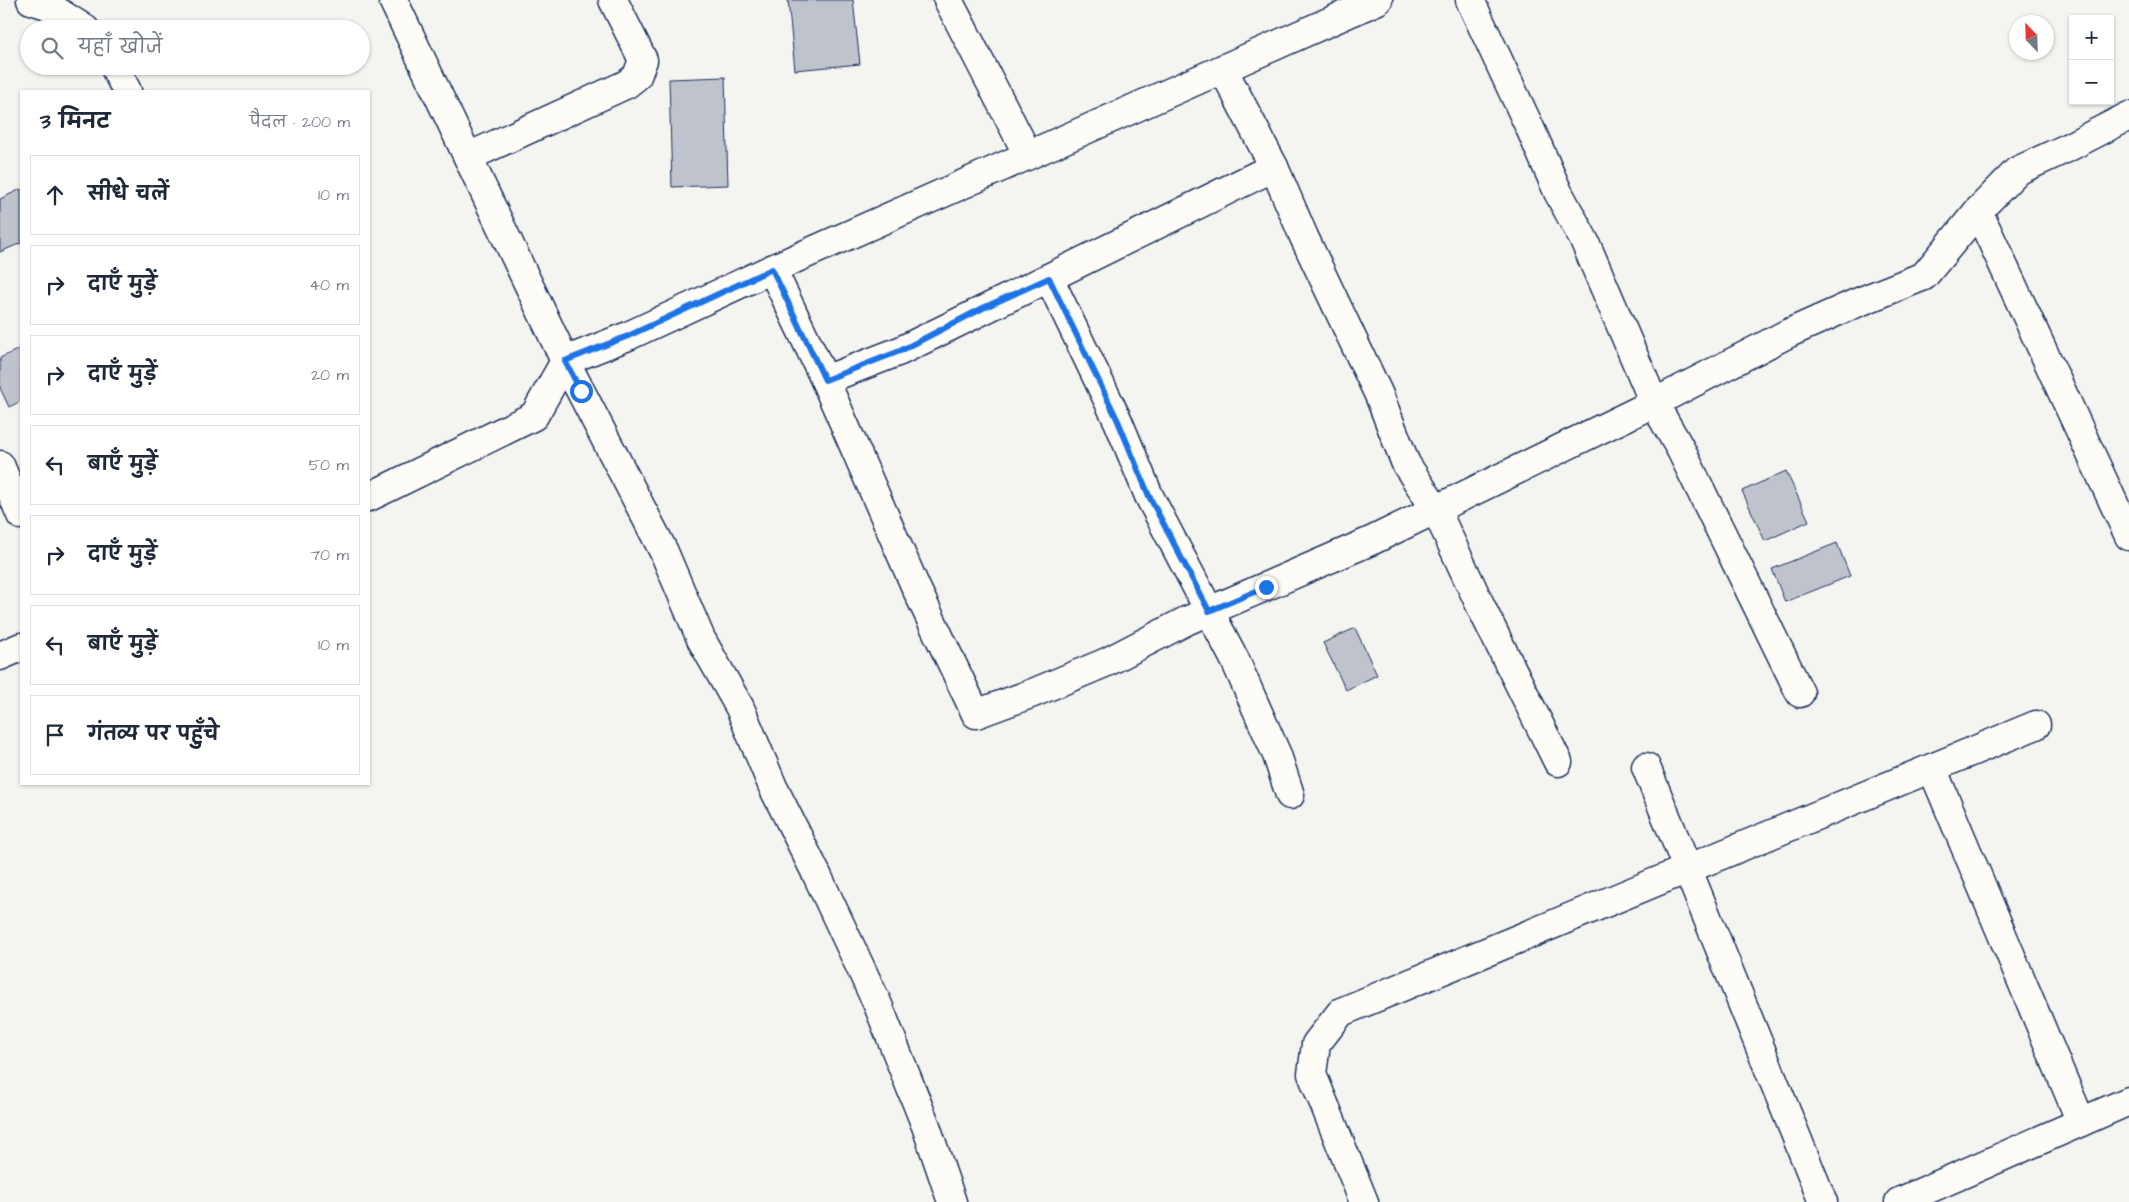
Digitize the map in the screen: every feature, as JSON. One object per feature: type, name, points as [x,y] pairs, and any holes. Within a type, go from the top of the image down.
[{"type":"street","points":[[393,0],[565,361],[664,552],[701,639],[740,708],[773,787],[878,1005],[926,1126],[952,1202]]},
{"type":"street","points":[[468,157],[627,84],[637,76],[643,60],[614,0]]},
{"type":"street","points":[[948,0],[1028,156]]},
{"type":"street","points":[[1470,0],[1558,192],[1584,242],[1654,403],[1681,450],[1800,693]]},
{"type":"street","points":[[45,2],[72,20]]},
{"type":"street","points":[[370,497],[534,416],[565,361],[628,336],[772,269],[1370,2]]},
{"type":"street","points":[[1222,69],[1274,167],[1304,237],[1379,395],[1406,464],[1436,510],[1483,612],[1558,762]]},
{"type":"street","points":[[119,75],[126,90]]},
{"type":"street","points":[[772,269],[825,380],[916,588],[976,714],[1033,693],[1106,662],[1209,611],[1373,540],[1654,403],[1789,334],[1854,304],[1924,276],[1978,211],[2017,171],[2129,116]]},
{"type":"street","points":[[825,380],[900,351],[983,308],[1049,278],[1274,167]]},
{"type":"street","points":[[1978,211],[2129,536]]},
{"type":"street","points":[[1049,278],[1118,421],[1149,496],[1235,660],[1277,755],[1290,795]]},
{"type":"street","points":[[0,465],[20,513]]},
{"type":"street","points":[[0,656],[20,647]]},
{"type":"street","points":[[1364,1202],[1312,1074],[1316,1044],[1341,1012],[2036,726]]},
{"type":"street","points":[[1646,767],[1823,1202]]},
{"type":"street","points":[[1932,768],[2081,1122]]},
{"type":"street","points":[[1899,1202],[2129,1101]]},
{"type":"building","points":[[788,0],[853,0],[860,64],[795,70]]},
{"type":"building","points":[[725,77],[728,185],[672,187],[669,79]]},
{"type":"building","points":[[20,189],[20,243],[0,252],[0,199]]},
{"type":"building","points":[[20,348],[20,402],[9,407],[0,388],[0,358]]},
{"type":"building","points":[[1786,471],[1809,521],[1765,541],[1742,491]]},
{"type":"building","points":[[1837,543],[1850,576],[1785,602],[1772,569]]},
{"type":"building","points":[[1355,628],[1377,675],[1346,690],[1323,643]]},
{"type":"route","points":[[581,391],[565,361],[628,336],[772,269],[825,380],[900,351],[983,308],[1049,278],[1076,333],[1093,374],[1118,421],[1149,496],[1209,611],[1266,587]]}]
